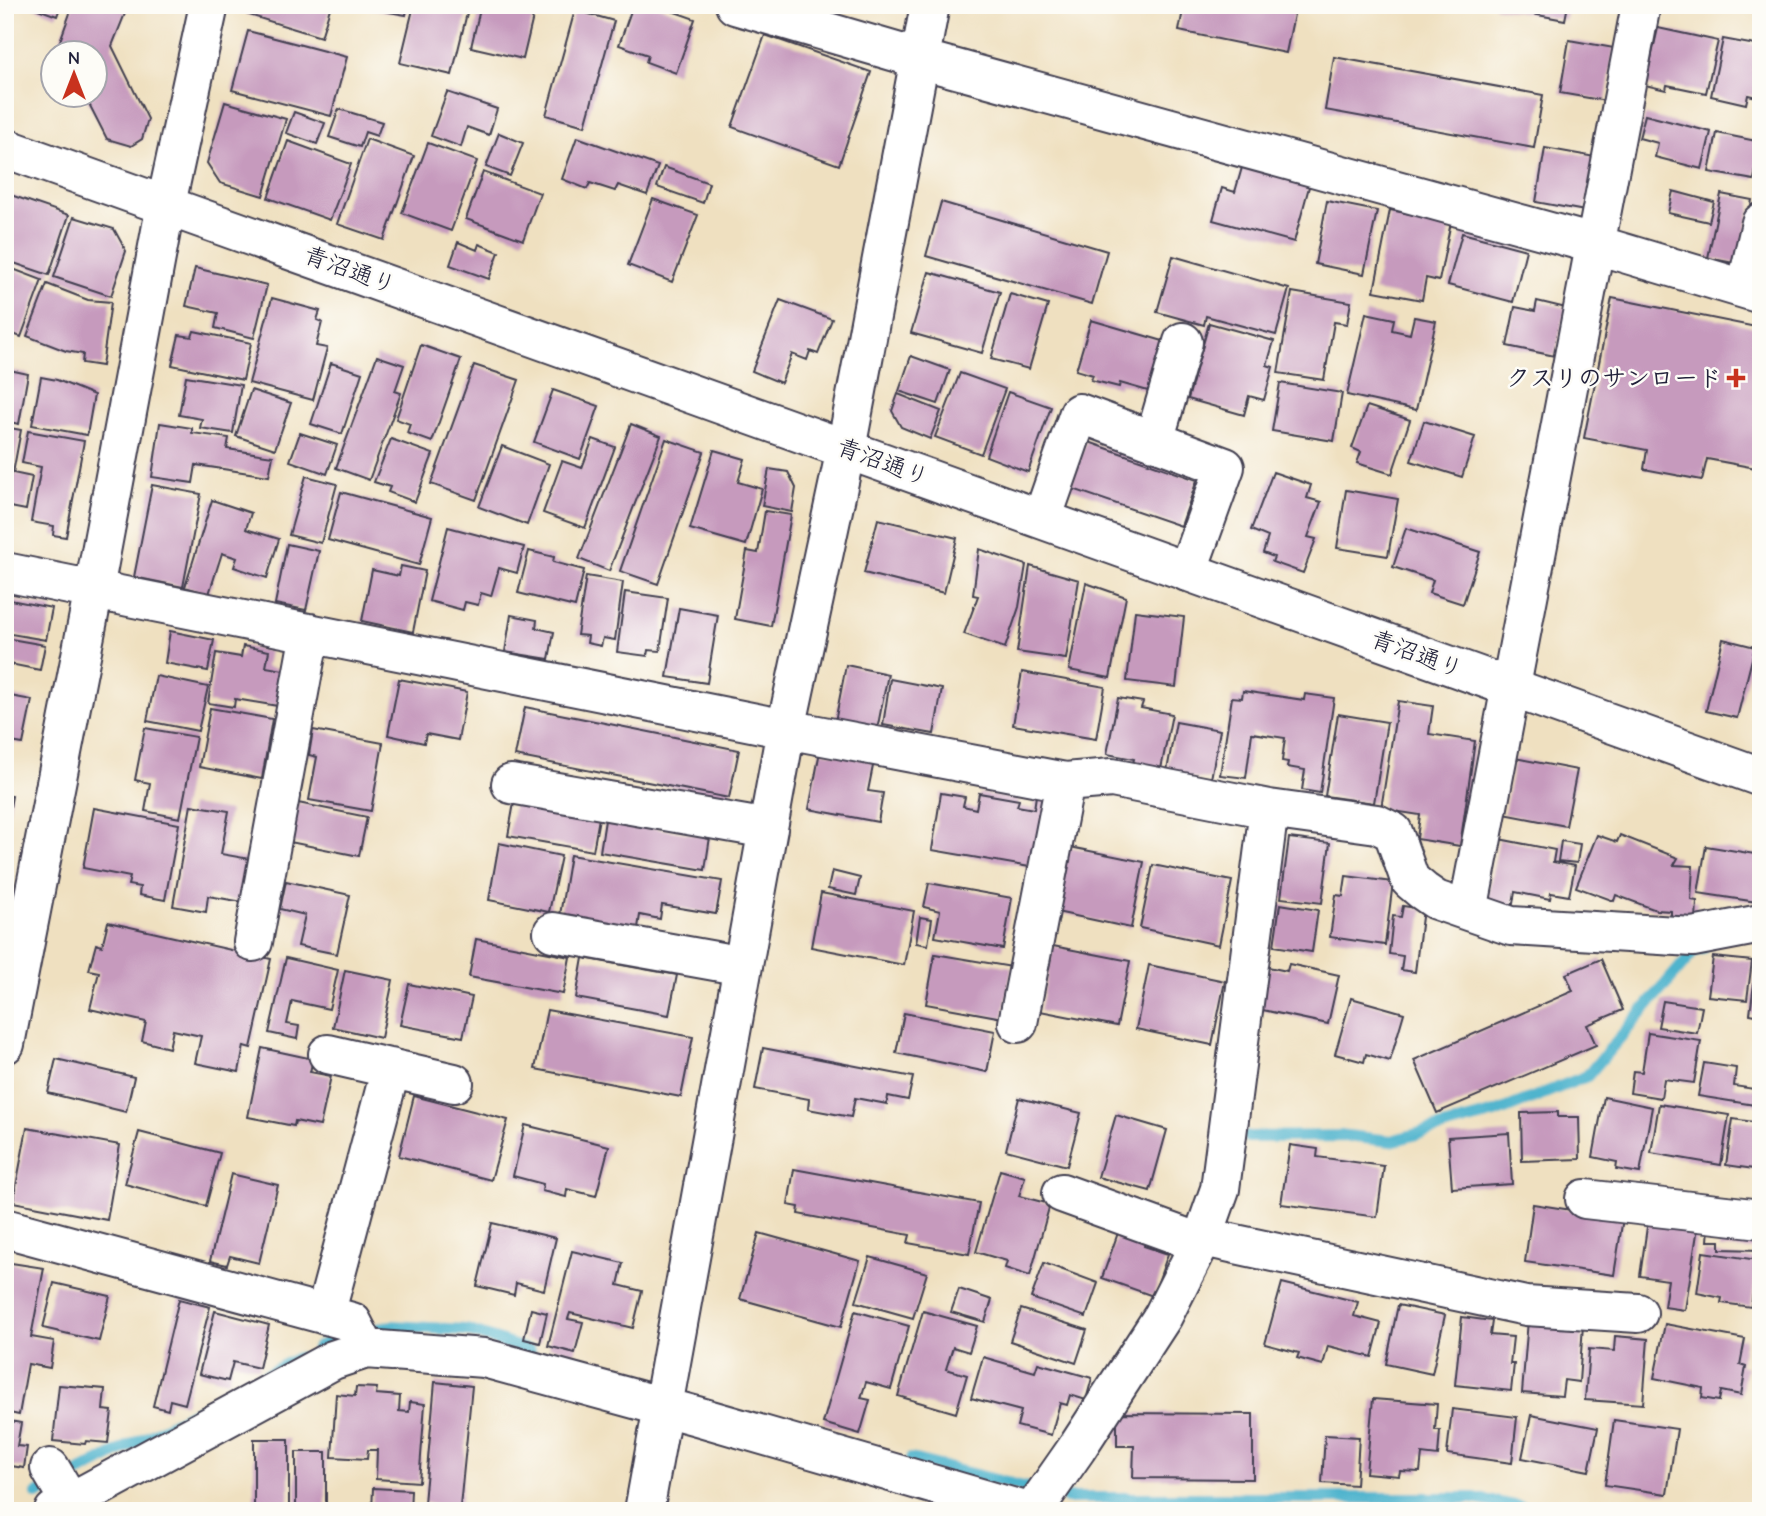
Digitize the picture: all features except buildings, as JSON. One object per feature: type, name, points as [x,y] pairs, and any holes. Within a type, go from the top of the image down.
[{"type":"street","points":[[5,1044],[166,204],[209,5]]},
{"type":"street","points":[[735,5],[1754,291],[1761,223]]},
{"type":"street","points":[[644,1511],[786,729],[846,449],[930,5]]},
{"type":"street","points":[[1468,911],[1641,5]]},
{"type":"street","name":"青沼通り","points":[[5,148],[1761,777]]},
{"type":"street","points":[[1154,441],[1183,342]]},
{"type":"street","points":[[1042,520],[1079,413],[1225,467],[1187,572]]},
{"type":"street","points":[[5,572],[786,729],[1065,782],[1112,778],[1269,809],[1377,824],[1393,832],[1410,880],[1423,891],[1436,900],[1511,926],[1693,937],[1761,924]]},
{"type":"street","points":[[253,942],[310,632]]},
{"type":"street","points":[[1018,1023],[1065,782]]},
{"type":"street","points":[[511,784],[768,829]]},
{"type":"street","points":[[1033,1511],[1163,1316],[1202,1240],[1220,1189],[1269,809]]},
{"type":"street","points":[[553,932],[743,966]]},
{"type":"street","points":[[328,1054],[454,1083]]},
{"type":"street","points":[[60,1493],[178,1428],[332,1360],[352,1333],[391,1068]]},
{"type":"street","points":[[1062,1193],[1202,1240],[1526,1306],[1638,1313]]},
{"type":"street","points":[[1585,1199],[1761,1219]]},
{"type":"street","points":[[5,1228],[352,1333],[484,1358],[663,1406],[1025,1511]]},
{"type":"waterway","points":[[1248,1137],[1347,1136],[1391,1141],[1495,1113],[1587,1076],[1695,950],[1702,949]]},
{"type":"waterway","points":[[317,1348],[331,1340],[391,1326],[466,1330],[530,1351]]},
{"type":"waterway","points":[[37,1494],[298,1358]]},
{"type":"waterway","points":[[911,1459],[1028,1488]]},
{"type":"waterway","points":[[1067,1498],[1473,1498],[1540,1511]]},
{"type":"place","name":"クスリのサンロード","points":[[1736,378]]}]
